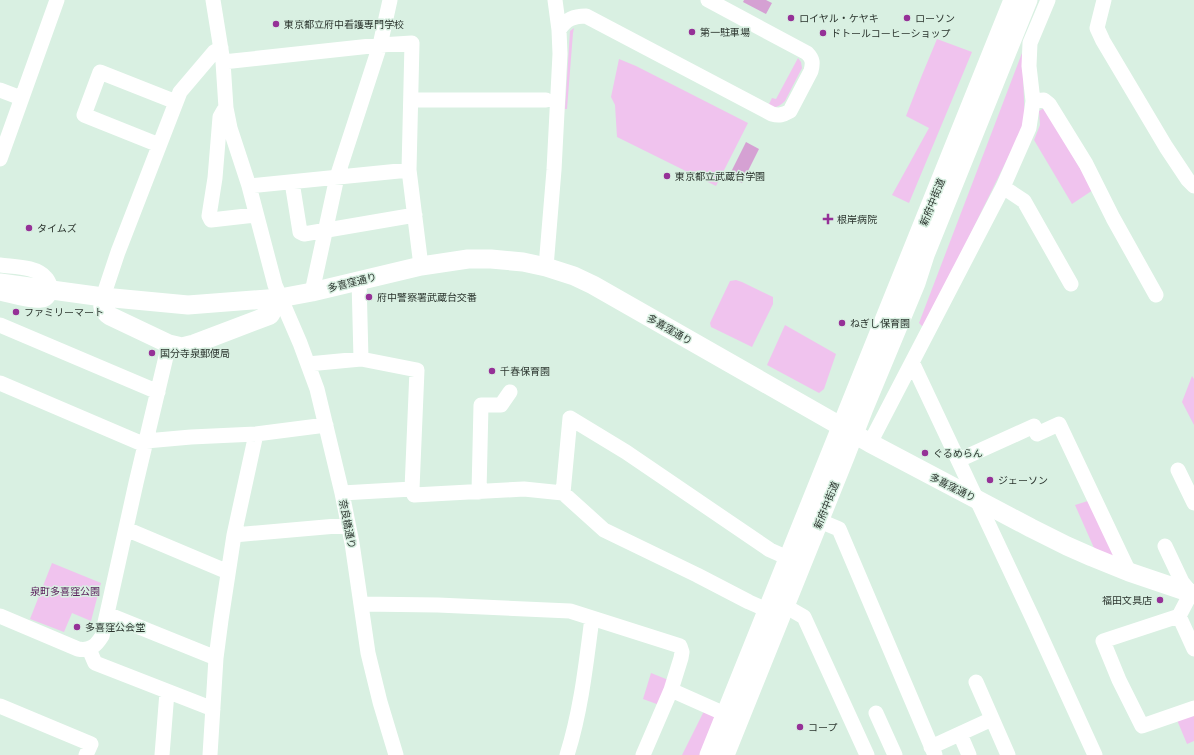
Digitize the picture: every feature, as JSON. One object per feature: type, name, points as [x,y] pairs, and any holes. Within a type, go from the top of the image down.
[{"type":"main road","name":"新府中街道","points":[[709,755],[725,714],[820,521],[855,434],[1013,0]]},
{"type":"main road","name":"新府中街道","points":[[855,434],[848,423],[852,418],[899,301],[925,255],[1028,0]]},
{"type":"main road","name":"多喜窪通り","points":[[43,289],[103,297],[188,305],[280,298],[312,292],[421,266],[468,259],[491,259],[522,262],[546,267],[574,276],[593,285],[855,434],[1067,546],[1129,572],[1192,594]]},
{"type":"main road","points":[[0,283],[43,289]]},
{"type":"main road","points":[[103,297],[102,306],[104,312],[110,316],[170,344],[182,347],[194,344],[270,315],[280,298]]},
{"type":"main road","name":"新府中街道","points":[[725,755],[776,608],[788,558],[855,434]]},
{"type":"street","points":[[0,159],[57,0]]},
{"type":"street","name":"奈良橋通り","points":[[212,0],[222,55],[226,108],[230,128],[249,186],[274,285],[300,343],[317,390],[342,493],[352,543],[368,653],[380,702],[396,755]]},
{"type":"street","points":[[312,292],[337,176],[380,45],[390,0]]},
{"type":"street","points":[[556,0],[772,114],[785,114],[790,111],[811,70],[812,58],[807,53],[708,0]]},
{"type":"street","points":[[546,267],[560,54],[556,0]]},
{"type":"street","points":[[855,434],[912,362],[1003,187],[1029,128],[1032,101],[1029,66],[1030,43],[1048,0]]},
{"type":"street","points":[[1104,0],[1097,28],[1103,41],[1166,147],[1192,180]]},
{"type":"street","points":[[559,30],[563,23],[570,18],[586,16]]},
{"type":"street","points":[[103,297],[118,252],[180,92],[214,52],[222,55],[412,43],[409,170],[421,266]]},
{"type":"street","points":[[159,145],[84,115],[100,72],[176,102]]},
{"type":"street","points":[[0,90],[21,98]]},
{"type":"street","points":[[411,100],[546,100]]},
{"type":"street","points":[[1032,101],[1044,100],[1049,104],[1089,171],[1113,218],[1156,295]]},
{"type":"street","points":[[226,108],[220,117],[215,178],[209,216],[211,220],[255,214]]},
{"type":"street","points":[[249,186],[409,170]]},
{"type":"street","points":[[292,182],[300,232],[304,234],[415,215]]},
{"type":"street","points":[[1003,187],[1024,202],[1071,284]]},
{"type":"street","points":[[0,265],[29,269],[38,272],[46,278],[43,289],[48,297],[42,300],[31,300],[0,293]]},
{"type":"street","points":[[359,280],[360,359]]},
{"type":"street","points":[[0,325],[158,392]]},
{"type":"street","points":[[0,616],[78,649],[89,649],[97,644],[102,636],[170,344]]},
{"type":"street","points":[[308,364],[360,359],[417,370],[412,489],[414,495],[524,489],[563,493],[604,530],[749,602],[776,608],[804,617],[866,755]]},
{"type":"street","points":[[912,362],[1033,619],[1095,755]]},
{"type":"street","points":[[0,383],[146,443],[191,437],[256,434],[326,425]]},
{"type":"street","points":[[479,492],[481,405],[501,405],[510,392]]},
{"type":"street","points":[[563,493],[570,418],[626,452],[770,550],[788,558]]},
{"type":"street","points":[[958,460],[1034,426],[1037,434],[1059,424],[1129,572]]},
{"type":"street","points":[[210,755],[216,658],[228,572],[234,535],[256,434]]},
{"type":"street","points":[[1178,470],[1194,503]]},
{"type":"street","points":[[342,493],[412,489]]},
{"type":"street","points":[[820,521],[839,529],[931,752],[960,734],[992,719]]},
{"type":"street","points":[[234,535],[348,525]]},
{"type":"street","points":[[126,529],[228,572]]},
{"type":"street","points":[[1165,546],[1182,582],[1192,594],[1179,616],[1103,640],[1119,680],[1142,726],[1194,708]]},
{"type":"street","points":[[361,604],[438,605],[570,612],[680,646],[682,652],[681,658],[671,690],[643,755]]},
{"type":"street","points":[[107,614],[216,658]]},
{"type":"street","points":[[1179,616],[1194,649]]},
{"type":"street","points":[[567,755],[573,735],[585,679],[592,618]]},
{"type":"street","points":[[89,649],[95,663],[213,709]]},
{"type":"street","points":[[976,682],[1008,755]]},
{"type":"street","points":[[671,690],[725,714]]},
{"type":"street","points":[[162,755],[167,692]]},
{"type":"street","points":[[0,706],[91,744],[86,755]]},
{"type":"street","points":[[876,713],[895,755]]},
{"type":"street","points":[[960,734],[969,755]]},
{"type":"green space","points":[[574,28],[567,109],[565,109],[570,31]]},
{"type":"green space","points":[[937,39],[972,52],[909,203],[892,195],[929,128],[906,116]]},
{"type":"green space","points":[[1022,53],[1025,123],[924,328],[919,323]]},
{"type":"green space","points":[[798,58],[801,62],[802,68],[785,101],[777,106],[768,106],[772,98],[776,99]]},
{"type":"green space","points":[[619,59],[636,66],[748,123],[716,186],[617,137],[615,105],[611,97]]},
{"type":"green space","points":[[1044,108],[1093,190],[1072,204],[1034,140],[1040,125],[1039,111]]},
{"type":"green space","points":[[736,280],[773,297],[773,304],[752,347],[711,327],[710,323],[730,281]]},
{"type":"green space","points":[[785,325],[836,354],[824,389],[819,393],[767,365]]},
{"type":"green space","points":[[1192,376],[1194,379],[1194,425],[1182,402]]},
{"type":"green space","points":[[1091,500],[1116,558],[1094,548],[1075,505]]},
{"type":"green space","name":"泉町多喜窪公園","points":[[52,563],[101,583],[91,621],[72,613],[64,632],[30,619]]},
{"type":"green space","points":[[651,673],[671,681],[662,706],[643,699]]},
{"type":"green space","points":[[706,707],[721,714],[704,755],[682,755]]},
{"type":"green space","points":[[1194,714],[1194,741],[1187,744],[1177,720]]},
{"type":"shaded area","points":[[744,0],[766,0],[772,3],[766,14],[743,2]]},
{"type":"shaded area","points":[[746,142],[759,149],[742,183],[729,176]]},
{"type":"place","name":"ロイヤル・ケヤキ","points":[[791,18]]},
{"type":"place","name":"ローソン","points":[[907,18]]},
{"type":"place","name":"東京都立府中看護専門学校","points":[[276,24]]},
{"type":"place","name":"第一駐車場","points":[[692,32]]},
{"type":"place","name":"ドトールコーヒーショップ","points":[[823,33]]},
{"type":"place","name":"東京都立武蔵台学園","points":[[667,176]]},
{"type":"place","name":"根岸病院","points":[[828,219]]},
{"type":"place","name":"タイムズ","points":[[29,228]]},
{"type":"place","name":"府中警察署武蔵台交番","points":[[369,297]]},
{"type":"place","name":"ファミリーマート","points":[[16,312]]},
{"type":"place","name":"ねぎし保育園","points":[[842,323]]},
{"type":"place","name":"国分寺泉郵便局","points":[[152,353]]},
{"type":"place","name":"千春保育園","points":[[492,371]]},
{"type":"place","name":"ぐるめらん","points":[[925,453]]},
{"type":"place","name":"ジェーソン","points":[[990,480]]},
{"type":"place","name":"福田文具店","points":[[1160,600]]},
{"type":"place","name":"多喜窪公会堂","points":[[77,627]]},
{"type":"place","name":"コープ","points":[[800,727]]}]
